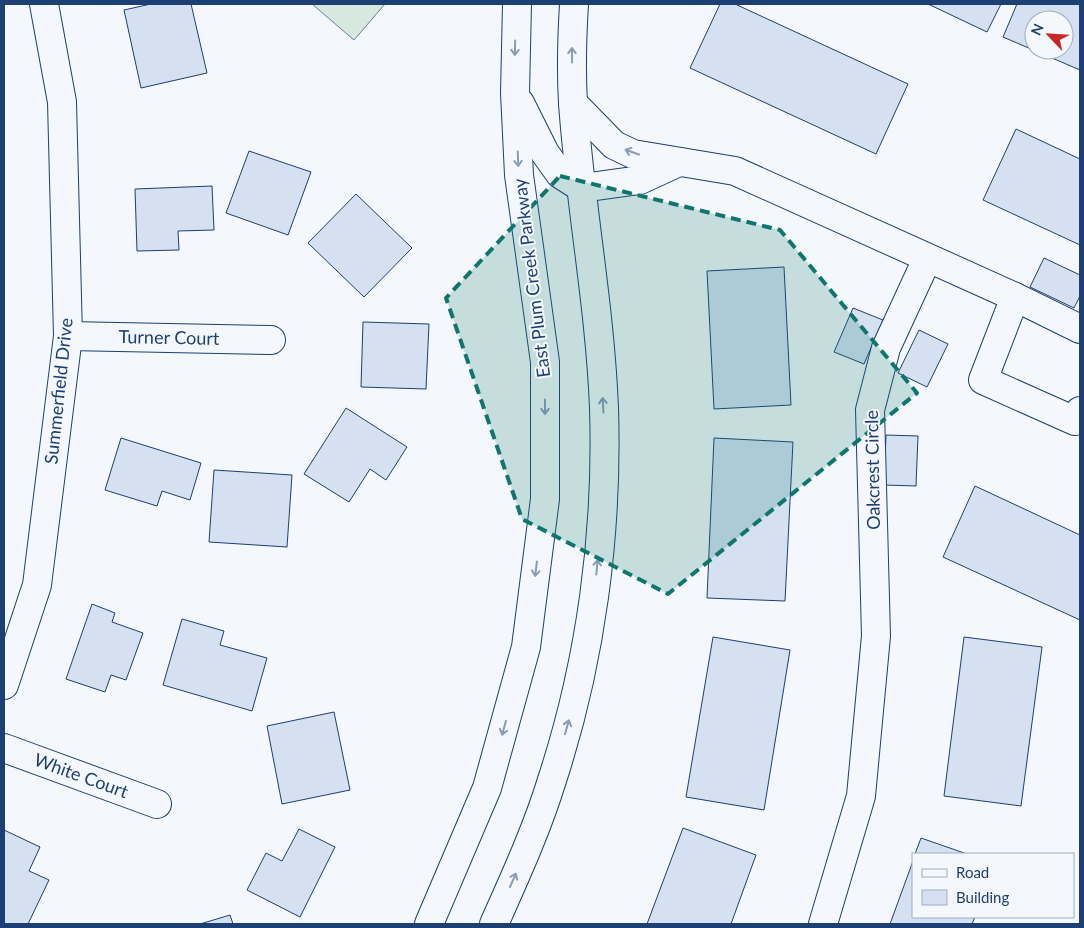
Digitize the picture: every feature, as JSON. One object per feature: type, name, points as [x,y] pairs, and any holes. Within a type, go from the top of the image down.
[{"type":"street","name":"Summerfield Drive","points":[[4,685],[37,585],[68,336],[62,102],[44,4]]},
{"type":"street","name":"East Plum Creek Parkway","points":[[430,924],[487,788],[521,666],[526,647],[545,499],[545,362],[519,175],[515,93],[517,4]]},
{"type":"street","points":[[494,924],[516,874],[552,781],[576,694],[594,596],[603,501],[604,408],[597,324],[573,103],[572,46],[574,4]]},
{"type":"street","points":[[515,93],[545,152],[560,174],[582,188],[640,180],[679,162]]},
{"type":"street","points":[[573,103],[614,144],[633,154],[735,171],[1080,329]]},
{"type":"street","name":"Oakcrest Circle","points":[[824,924],[861,796],[876,636],[870,410],[886,348],[927,259]]},
{"type":"street","points":[[1015,298],[983,380],[1075,421],[1080,411]]},
{"type":"street","name":"Turner Court","points":[[68,336],[271,340]]},
{"type":"street","name":"White Court","points":[[4,748],[157,804]]},
{"type":"highlighted area","points":[[560,176],[780,230],[917,393],[668,594],[522,519],[446,298]]},
{"type":"shaded area","points":[[312,4],[385,4],[354,40]]},
{"type":"building","points":[[151,4],[191,4],[207,73],[141,88],[124,10]]},
{"type":"building","points":[[720,4],[735,4],[908,84],[876,154],[690,68]]},
{"type":"building","points":[[928,4],[1001,4],[987,32]]},
{"type":"building","points":[[1017,4],[1080,4],[1080,70],[1057,60],[1074,60],[1074,10],[1024,10],[1024,46],[1003,37]]},
{"type":"building","points":[[1016,129],[1080,159],[1080,245],[983,200]]},
{"type":"building","points":[[249,151],[311,172],[288,235],[226,213]]},
{"type":"building","points":[[212,186],[214,230],[178,231],[179,250],[137,251],[135,189]]},
{"type":"building","points":[[356,194],[412,248],[364,297],[308,243]]},
{"type":"building","points":[[1044,258],[1080,275],[1080,296],[1074,308],[1030,287]]},
{"type":"building","points":[[784,267],[791,405],[714,409],[707,271]]},
{"type":"building","points":[[853,308],[883,320],[864,364],[834,352]]},
{"type":"building","points":[[363,322],[429,324],[426,389],[361,387]]},
{"type":"building","points":[[919,330],[948,344],[927,387],[898,373]]},
{"type":"building","points":[[346,408],[407,447],[386,480],[370,469],[349,502],[304,474]]},
{"type":"building","points":[[886,435],[918,436],[916,486],[884,485]]},
{"type":"building","points":[[121,438],[201,463],[190,500],[162,491],[157,506],[105,490]]},
{"type":"building","points":[[714,438],[793,442],[785,601],[707,598]]},
{"type":"building","points":[[214,470],[292,475],[287,547],[209,542]]},
{"type":"building","points":[[975,486],[1080,535],[1080,620],[943,557]]},
{"type":"building","points":[[92,604],[115,613],[112,622],[143,633],[126,680],[111,675],[105,692],[66,679]]},
{"type":"building","points":[[182,619],[224,631],[220,645],[267,658],[252,711],[163,685]]},
{"type":"building","points":[[713,637],[790,650],[764,810],[686,797]]},
{"type":"building","points":[[964,637],[1042,647],[1021,806],[944,796]]},
{"type":"building","points":[[334,712],[350,790],[282,804],[267,726]]},
{"type":"building","points":[[683,828],[756,855],[731,924],[647,924]]},
{"type":"building","points":[[299,829],[335,847],[300,917],[247,890],[266,853],[282,861]]},
{"type":"building","points":[[4,830],[40,847],[29,871],[49,880],[28,924],[4,924]]},
{"type":"building","points":[[921,838],[964,853],[915,853]]},
{"type":"building","points":[[912,864],[912,918],[975,918],[972,924],[890,924]]},
{"type":"building","points":[[230,915],[233,924],[200,924]]}]
